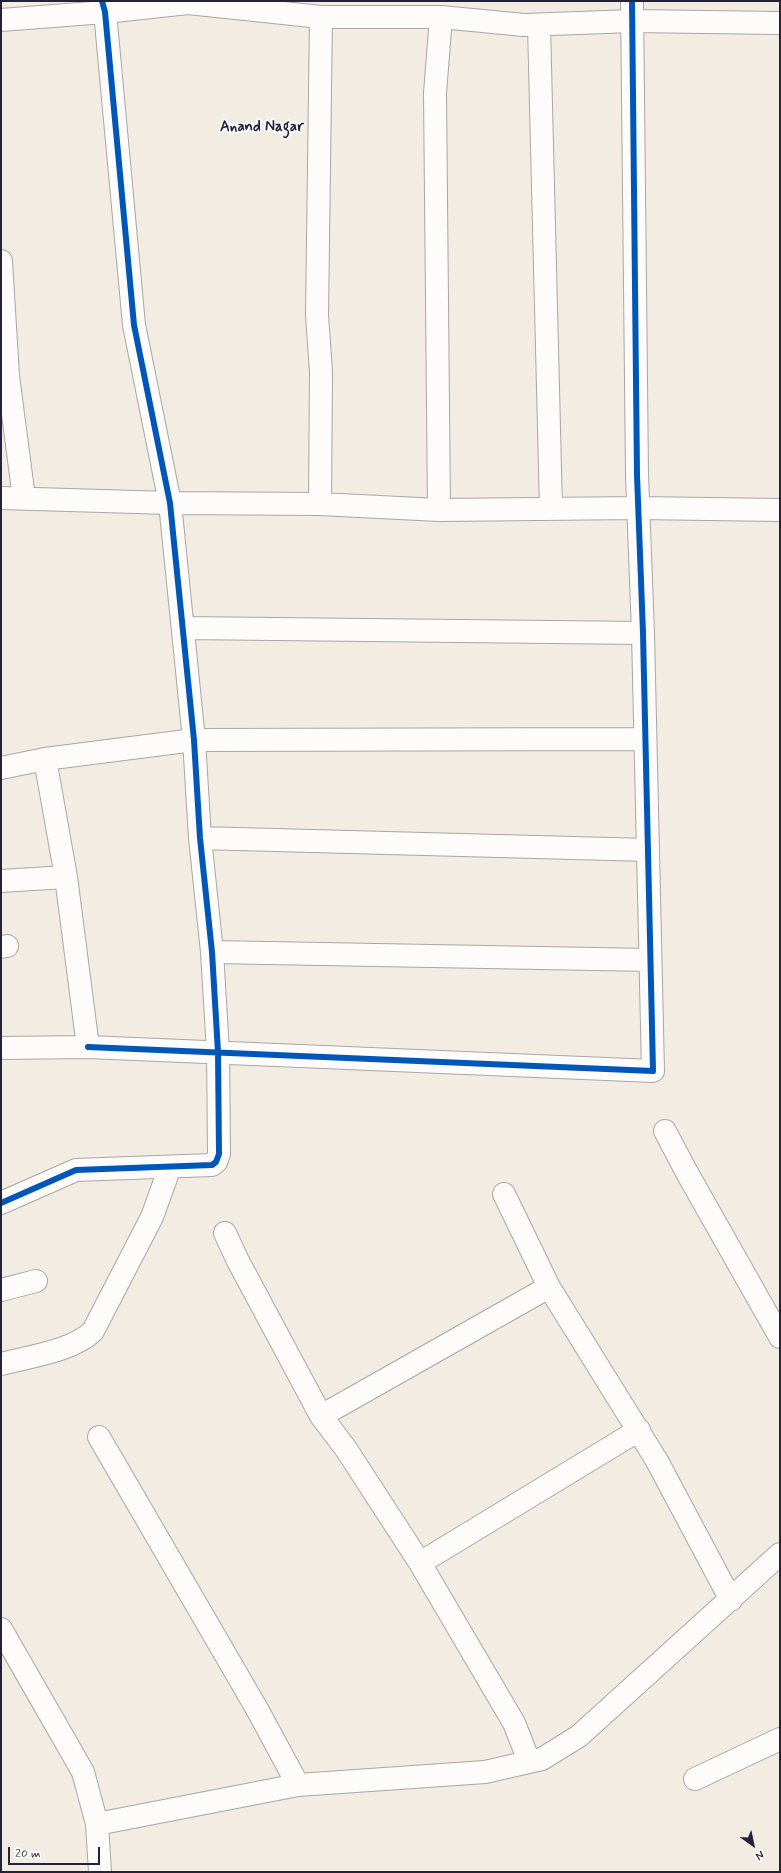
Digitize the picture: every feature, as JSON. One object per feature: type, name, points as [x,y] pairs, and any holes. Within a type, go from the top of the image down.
[{"type":"street","points":[[1,20],[104,7],[188,3],[322,17],[441,17],[524,26],[632,11],[780,23]]},
{"type":"street","points":[[1,1203],[76,1170],[212,1165],[216,1162],[219,1154],[218,1052],[212,952],[200,838],[194,740],[183,628],[170,503],[134,325],[104,7]]},
{"type":"street","points":[[1,1048],[88,1047],[653,1071],[643,632],[638,508],[632,11]]},
{"type":"street","points":[[320,504],[321,372],[317,315],[322,17]]},
{"type":"street","points":[[439,510],[435,93],[441,17]]},
{"type":"street","points":[[539,25],[550,508]]},
{"type":"street","points":[[1,261],[4,377],[24,498]]},
{"type":"street","points":[[1,498],[170,503],[320,504],[439,510],[638,508],[780,510]]},
{"type":"street","points":[[183,628],[643,632]]},
{"type":"street","points":[[1,768],[45,758],[194,740],[645,739]]},
{"type":"street","points":[[45,758],[66,877],[88,1047]]},
{"type":"street","points":[[200,838],[648,850]]},
{"type":"street","points":[[1,881],[66,877]]},
{"type":"street","points":[[212,952],[650,960]]},
{"type":"street","points":[[665,1131],[686,1172],[780,1336]]},
{"type":"street","points":[[1,1364],[69,1346],[82,1340],[93,1331],[152,1217],[170,1167]]},
{"type":"street","points":[[504,1194],[549,1287],[658,1462],[731,1600]]},
{"type":"street","points":[[225,1233],[238,1261],[321,1416],[346,1449],[420,1563],[514,1723],[529,1761]]},
{"type":"street","points":[[1,1290],[36,1282]]},
{"type":"street","points":[[321,1416],[549,1287]]},
{"type":"street","points":[[420,1563],[639,1430]]},
{"type":"street","points":[[99,1437],[257,1709],[298,1785]]},
{"type":"street","points":[[98,1835],[298,1785],[485,1772],[542,1759],[579,1736],[731,1600],[780,1554]]},
{"type":"street","points":[[1,1629],[83,1772],[98,1835],[100,1872]]},
{"type":"street","points":[[695,1779],[780,1739]]},
{"type":"cycle path","points":[[1,1203],[76,1170],[212,1165],[216,1162],[219,1154],[218,1052],[212,952],[200,838],[194,740],[170,503],[134,325],[105,12],[102,1]]},
{"type":"cycle path","points":[[88,1047],[653,1071],[643,633],[637,475],[632,1]]},
{"type":"district","name":"Anand Nagar","points":[[262,128]]}]
